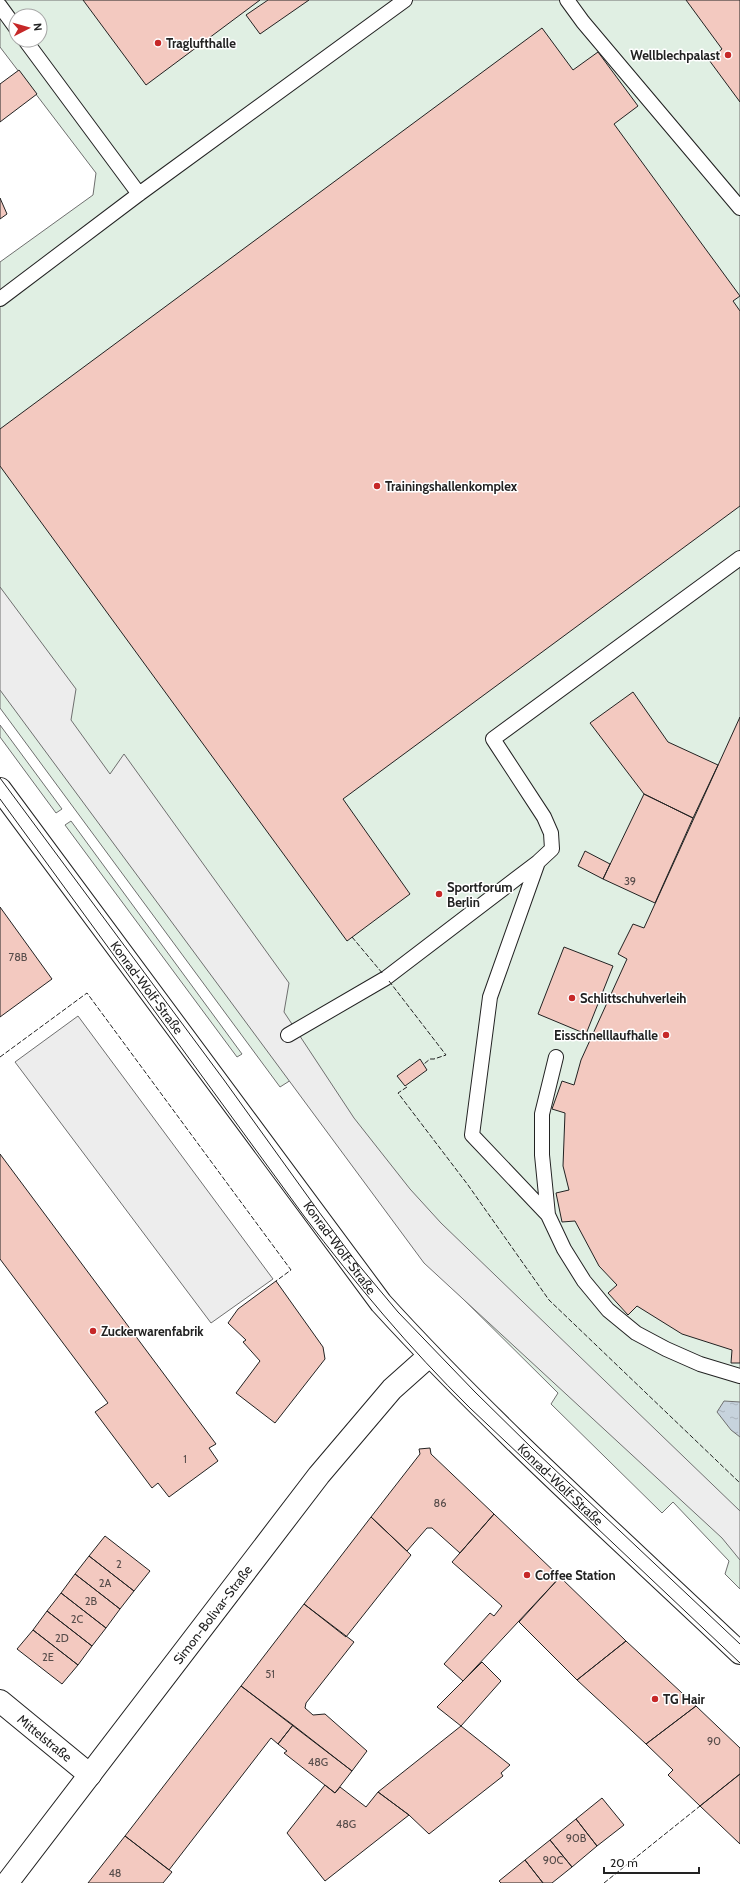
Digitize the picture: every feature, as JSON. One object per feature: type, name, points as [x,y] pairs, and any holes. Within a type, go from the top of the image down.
[{"type":"main road","name":"Konrad-Wolf-Straße","points":[[0,789],[381,1303],[429,1356],[512,1438],[740,1653]]},
{"type":"main road","name":"Simon-Bolivar-Straße","points":[[7,1883],[319,1475],[392,1390],[429,1356]]},
{"type":"main road","name":"Mittelstraße","points":[[0,1701],[90,1774]]},
{"type":"lane","points":[[0,299],[139,194],[405,0]]},
{"type":"lane","points":[[567,0],[583,22],[740,208]]},
{"type":"lane","points":[[0,6],[8,17]]},
{"type":"lane","points":[[31,48],[139,194]]},
{"type":"lane","points":[[288,1035],[386,978],[538,862],[552,849],[551,832],[544,817],[493,739],[740,558]]},
{"type":"lane","points":[[538,862],[490,997],[472,1135],[548,1215],[564,1249],[584,1281],[613,1314],[636,1333],[666,1349],[700,1364],[740,1376]]},
{"type":"lane","points":[[548,1215],[542,1154],[542,1114],[556,1057]]},
{"type":"green space","name":"Sportforum Berlin","points":[[0,0],[740,0],[740,1589],[725,1574],[729,1561],[673,1502],[662,1513],[551,1404],[558,1393],[438,1274],[291,1080],[280,1087],[0,708],[0,262],[93,195],[96,173],[0,47]]},
{"type":"green space","points":[[0,725],[62,809],[56,813],[0,737]]},
{"type":"green space","points":[[71,821],[242,1054],[237,1057],[65,825]]},
{"type":"shaded area","points":[[0,587],[76,689],[71,720],[110,774],[124,754],[289,983],[284,1012],[354,1118],[410,1189],[441,1223],[740,1511],[740,1560],[722,1538],[424,1263],[0,690]]},
{"type":"shaded area","points":[[78,1016],[273,1279],[211,1323],[15,1062]]},
{"type":"water","points":[[724,1401],[740,1402],[740,1437],[731,1430],[717,1412]]},
{"type":"building","name":"Traglufthalle","points":[[83,0],[260,0],[146,85]]},
{"type":"building","points":[[268,0],[309,0],[260,34],[246,15]]},
{"type":"building","name":"Wellblechpalast","points":[[686,0],[740,0],[740,102],[709,60],[722,49]]},
{"type":"building","name":"Trainingshallenkomplex","points":[[542,28],[573,70],[598,52],[638,106],[614,124],[740,296],[733,301],[740,311],[740,506],[343,799],[410,894],[347,941],[0,466],[0,429]]},
{"type":"building","points":[[19,70],[37,94],[0,122],[0,84]]},
{"type":"building","points":[[0,198],[7,214],[0,219]]},
{"type":"building","points":[[633,692],[668,742],[718,765],[693,818],[644,794],[590,723]]},
{"type":"building","name":"Eisschnelllaufhalle","points":[[740,717],[740,1363],[731,1363],[732,1350],[682,1334],[637,1306],[628,1315],[608,1293],[617,1285],[599,1266],[575,1221],[562,1222],[556,1193],[569,1190],[563,1166],[565,1113],[552,1109],[562,1081],[574,1085],[581,1060],[627,959],[618,954],[633,924],[644,928]]},
{"type":"building","points":[[644,794],[693,818],[655,903],[603,879]]},
{"type":"building","points":[[585,851],[610,864],[603,879],[578,866]]},
{"type":"building","points":[[0,907],[52,979],[0,1017]]},
{"type":"building","name":"Schlittschuhverleih","points":[[564,947],[613,966],[586,1034],[538,1014]]},
{"type":"building","points":[[420,1059],[427,1070],[405,1086],[397,1076]]},
{"type":"building","name":"Zuckerwarenfabrik","points":[[0,1154],[216,1444],[209,1448],[218,1461],[169,1497],[158,1483],[152,1488],[95,1412],[108,1403],[0,1259]]},
{"type":"building","points":[[276,1281],[323,1347],[325,1359],[275,1423],[236,1393],[260,1361],[243,1342],[246,1340],[228,1323],[238,1309]]},
{"type":"building","points":[[430,1448],[431,1454],[494,1514],[460,1553],[432,1528],[427,1528],[407,1551],[371,1517],[420,1454],[419,1449]]},
{"type":"building","points":[[494,1514],[560,1577],[463,1681],[444,1664],[490,1613],[494,1616],[502,1606],[452,1562]]},
{"type":"building","points":[[371,1517],[411,1555],[346,1637],[304,1604]]},
{"type":"building","points":[[105,1536],[150,1571],[134,1591],[89,1556]]},
{"type":"building","points":[[89,1556],[134,1591],[120,1609],[75,1574]]},
{"type":"building","points":[[75,1574],[120,1609],[106,1628],[61,1593]]},
{"type":"building","points":[[560,1577],[626,1641],[577,1680],[519,1622]]},
{"type":"building","points":[[61,1593],[106,1628],[92,1646],[47,1611]]},
{"type":"building","points":[[304,1604],[354,1642],[306,1703],[305,1708],[313,1715],[325,1714],[367,1751],[352,1771],[241,1686]]},
{"type":"building","points":[[47,1611],[92,1646],[78,1665],[33,1630]]},
{"type":"building","points":[[33,1630],[78,1665],[62,1684],[17,1649]]},
{"type":"building","points":[[626,1641],[696,1706],[646,1744],[577,1680]]},
{"type":"building","points":[[482,1662],[501,1681],[461,1726],[437,1707]]},
{"type":"building","points":[[241,1686],[293,1725],[278,1744],[271,1738],[169,1870],[125,1836]]},
{"type":"building","points":[[696,1706],[740,1748],[740,1774],[700,1806],[668,1775],[673,1770],[646,1744]]},
{"type":"building","points":[[293,1725],[352,1771],[335,1793],[284,1753],[287,1751],[278,1744]]},
{"type":"building","points":[[461,1726],[510,1765],[501,1773],[503,1776],[429,1834],[409,1815],[378,1792]]},
{"type":"building","points":[[740,1774],[740,1844],[700,1806]]},
{"type":"building","points":[[325,1785],[335,1793],[340,1787],[366,1807],[378,1792],[409,1815],[325,1881],[287,1833]]},
{"type":"building","points":[[602,1798],[624,1825],[597,1846],[576,1819]]},
{"type":"building","points":[[576,1819],[597,1846],[572,1867],[550,1840]]},
{"type":"building","points":[[125,1836],[172,1872],[163,1883],[88,1883]]},
{"type":"building","points":[[550,1840],[572,1867],[552,1883],[543,1883],[525,1860]]},
{"type":"building","points":[[525,1860],[543,1883],[501,1883],[499,1881]]},
{"type":"tram line","points":[[0,778],[224,1080],[357,1263],[398,1312],[475,1392],[534,1450],[740,1644]]},
{"type":"tram line","points":[[0,799],[304,1216],[343,1266],[404,1339],[470,1408],[740,1663]]},
{"type":"fence","points":[[352,937],[383,974]]},
{"type":"fence","points":[[389,981],[446,1055],[430,1059],[424,1064]]},
{"type":"fence","points":[[0,1057],[87,993],[291,1270],[276,1281]]},
{"type":"fence","points":[[407,1087],[398,1093],[468,1185],[549,1300],[740,1483]]},
{"type":"fence","points":[[604,1883],[700,1806]]},
{"type":"place","name":"Traglufthalle","points":[[158,43]]},
{"type":"place","name":"Wellblechpalast","points":[[728,55]]},
{"type":"place","name":"Trainingshallenkomplex","points":[[377,486]]},
{"type":"place","name":"Sportforum Berlin","points":[[439,894]]},
{"type":"place","name":"Schlittschuhverleih","points":[[572,998]]},
{"type":"place","name":"Eisschnelllaufhalle","points":[[666,1035]]},
{"type":"place","name":"Zuckerwarenfabrik","points":[[93,1331]]},
{"type":"place","name":"Coffee Station","points":[[527,1575]]},
{"type":"place","name":"TG Hair","points":[[655,1699]]}]
